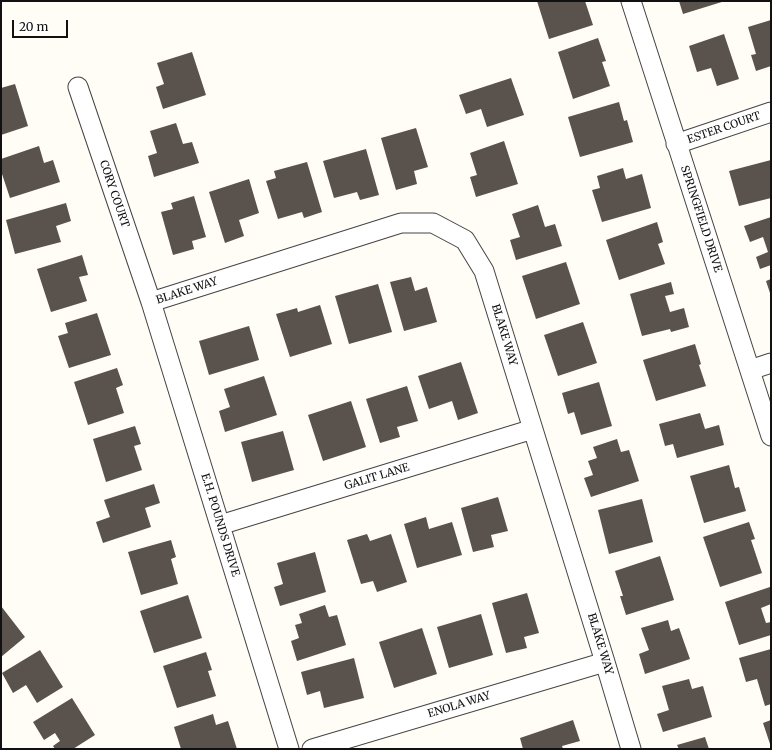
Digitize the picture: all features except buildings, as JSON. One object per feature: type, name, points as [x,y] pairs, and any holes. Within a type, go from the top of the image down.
[{"type":"street","name":"SPRINGFIELD DRIVE","points":[[631,1],[771,436]]},
{"type":"street","name":"CORY COURT","points":[[78,87],[151,302]]},
{"type":"street","name":"ESTER COURT","points":[[676,144],[771,112]]},
{"type":"street","name":"BLAKE WAY","points":[[151,302],[401,223],[433,223],[465,240],[484,271],[631,749]]},
{"type":"street","name":"E.H. POUNDS DRIVE","points":[[151,302],[289,749]]},
{"type":"street","points":[[750,370],[771,363]]},
{"type":"street","name":"GALIT LANE","points":[[220,525],[533,429]]},
{"type":"street","name":"ENOLA WAY","points":[[312,749],[605,662]]}]
